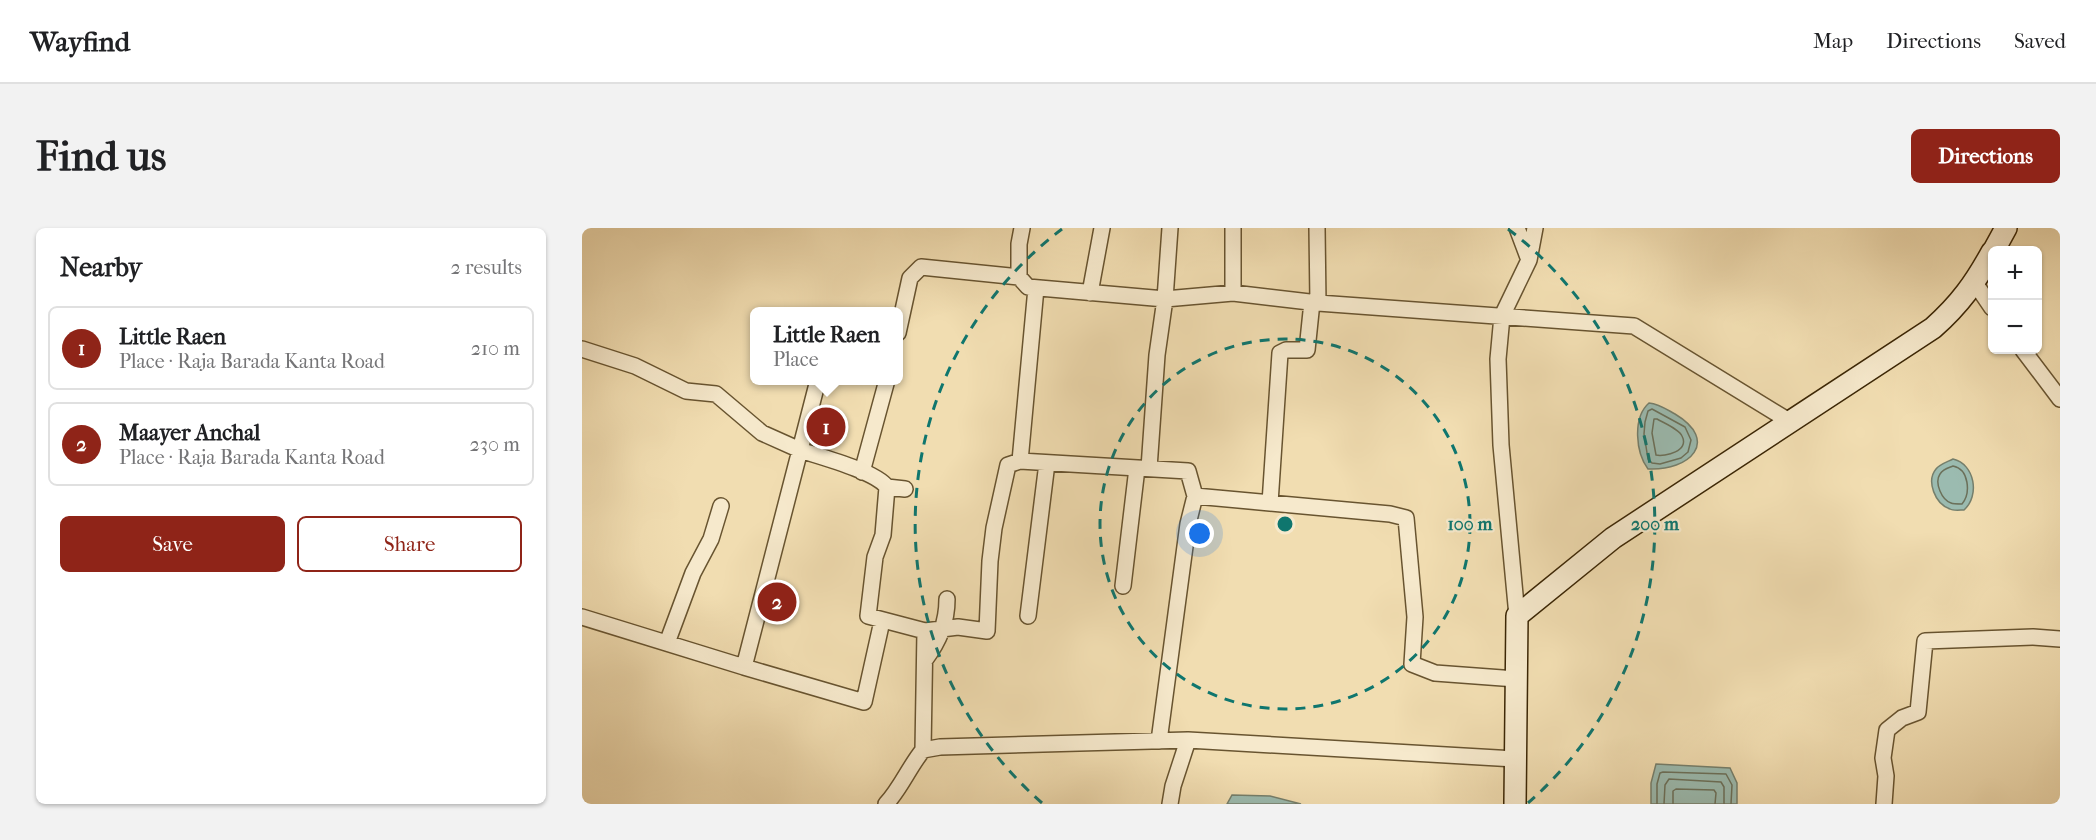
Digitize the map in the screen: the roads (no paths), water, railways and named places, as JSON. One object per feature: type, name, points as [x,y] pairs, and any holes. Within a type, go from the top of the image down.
[{"type":"street","points":[[1023,228],[1019,244],[1019,277],[1028,287],[1165,299],[1233,293],[1315,303],[1634,326],[1789,421]]},
{"type":"street","points":[[1090,293],[1102,228]]},
{"type":"street","points":[[1124,586],[1143,468],[1165,299],[1170,228]]},
{"type":"street","points":[[1233,228],[1233,293]]},
{"type":"street","points":[[1270,502],[1280,353],[1286,350],[1307,350],[1315,303],[1317,228]]},
{"type":"street","points":[[1516,228],[1529,260]]},
{"type":"street","points":[[1515,804],[1517,616],[1501,445],[1497,359],[1502,316],[1529,260],[1535,228]]},
{"type":"street","points":[[1996,246],[2006,228]]},
{"type":"street","points":[[1517,616],[1613,538],[1934,328],[1954,309],[1975,283],[1988,260]]},
{"type":"street","points":[[903,310],[910,279],[921,267],[1019,277]]},
{"type":"street","points":[[1975,283],[1988,302]]},
{"type":"street","points":[[1020,461],[1036,288]]},
{"type":"street","points":[[582,349],[635,366],[686,391],[716,394],[762,433],[884,482],[887,487],[883,535],[875,557],[868,616],[925,631],[958,627],[987,630],[994,528],[1008,465],[1020,461],[1188,471],[1195,496],[1188,524],[1159,741]]},
{"type":"street","points":[[2026,354],[2060,399]]},
{"type":"street","points":[[744,667],[817,385]]},
{"type":"street","points":[[862,472],[886,385]]},
{"type":"street","points":[[1028,616],[1047,462]]},
{"type":"street","points":[[887,487],[905,489]]},
{"type":"street","points":[[1195,496],[1390,514],[1406,518],[1415,617],[1412,664],[1436,673],[1516,679]]},
{"type":"street","points":[[667,644],[693,573],[711,539],[720,506]]},
{"type":"street","points":[[925,660],[937,644],[947,615],[947,598]]},
{"type":"street","points":[[582,617],[864,702],[882,621]]},
{"type":"street","points":[[886,804],[897,792],[922,750],[925,631]]},
{"type":"street","points":[[1884,804],[1886,776],[1883,758],[1887,730],[1902,718],[1917,712],[1925,641],[2033,637],[2060,639]]},
{"type":"street","points":[[1170,804],[1173,786],[1188,740]]},
{"type":"street","points":[[922,750],[940,747],[1188,740],[1515,759]]},
{"type":"water","points":[[1649,403],[1675,414],[1696,434],[1697,444],[1687,460],[1663,468],[1648,469],[1641,454],[1638,426],[1640,417]]},
{"type":"water","points":[[1953,459],[1966,467],[1973,481],[1972,497],[1964,510],[1953,510],[1945,506],[1936,497],[1932,486],[1936,469]]},
{"type":"water","points":[[1656,764],[1730,768],[1737,783],[1737,804],[1651,804],[1651,783]]},
{"type":"water","points":[[1232,795],[1270,796],[1301,804],[1227,804]]},
{"type":"place","name":"Little Raen","points":[[826,427]]},
{"type":"place","name":"Maayer Anchal","points":[[777,602]]}]
